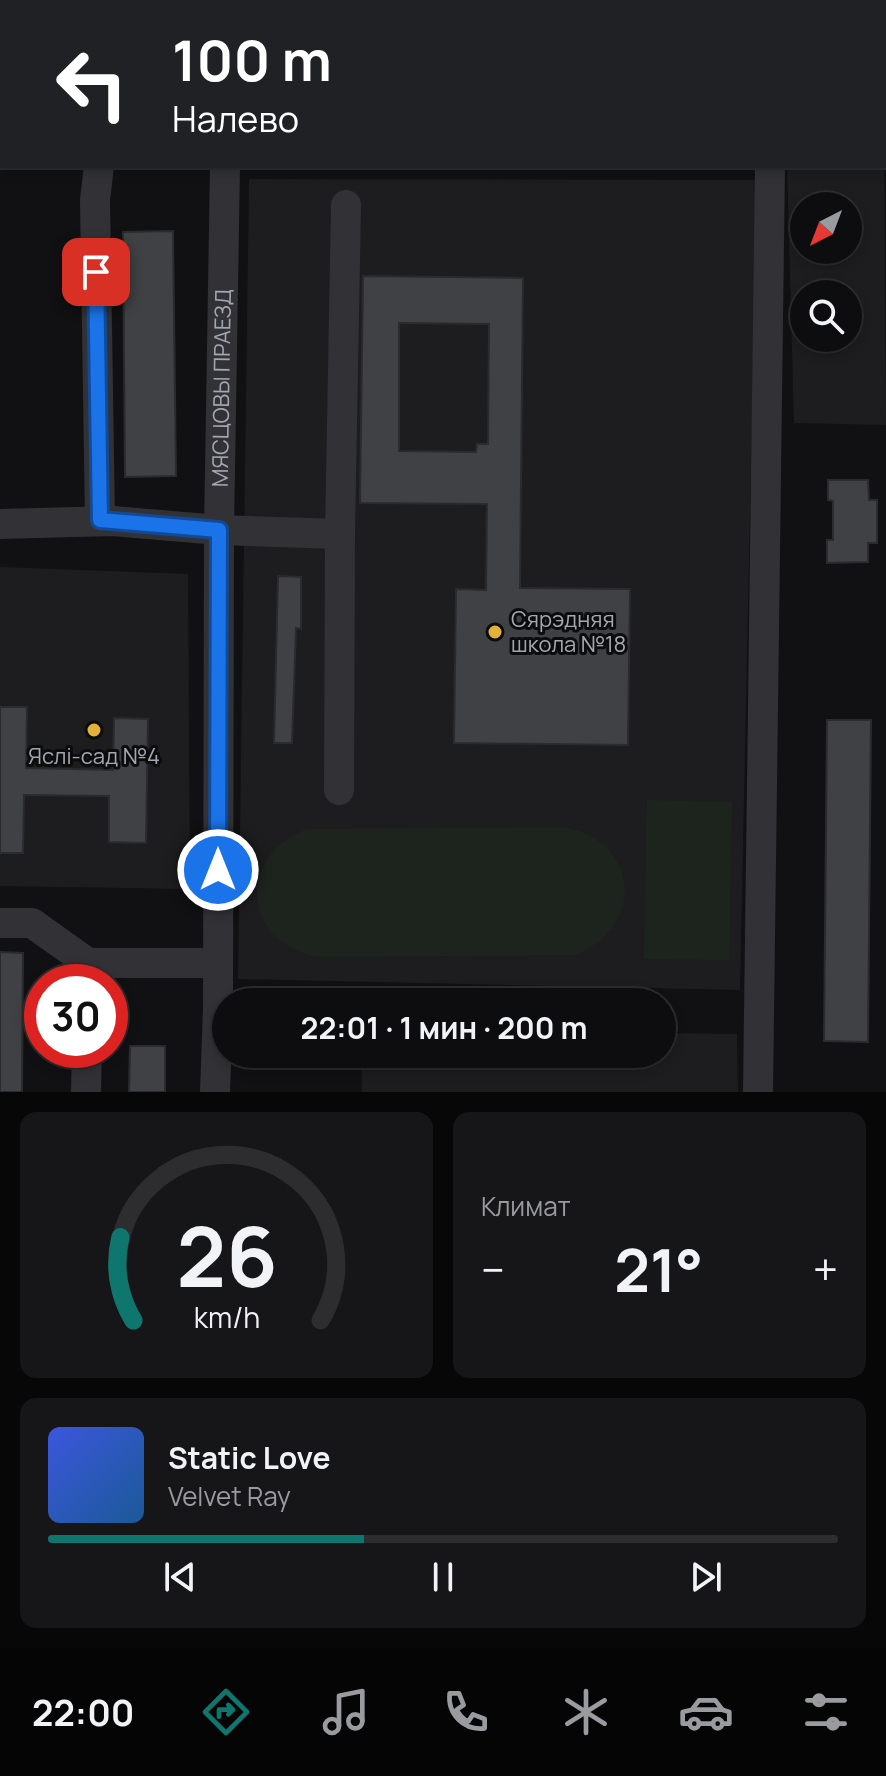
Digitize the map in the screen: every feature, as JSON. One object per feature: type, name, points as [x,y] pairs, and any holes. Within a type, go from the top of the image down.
[{"type":"street","points":[[99,168],[95,200],[100,520],[219,530],[340,534]]},
{"type":"street","name":"МЯСЦОВЫ ПРАЕЗД","points":[[215,1092],[225,168]]},
{"type":"street","points":[[758,1092],[770,168]]},
{"type":"street","points":[[339,790],[346,205]]},
{"type":"street","points":[[0,524],[113,521]]},
{"type":"street","points":[[0,923],[32,923],[78,964]]},
{"type":"street","points":[[128,970],[218,963]]},
{"type":"street","points":[[86,1092],[87,1068]]},
{"type":"shaded area","points":[[787,168],[884,168],[886,425],[794,423],[792,352],[862,352],[862,280],[790,280]]},
{"type":"shaded area","name":"Сярэдняя школа №18","points":[[249,179],[757,180],[740,990],[238,979]]},
{"type":"shaded area","name":"Яслі-сад №4","points":[[0,567],[188,574],[190,889],[0,886]]},
{"type":"shaded area","points":[[647,800],[732,802],[729,960],[644,959]]},
{"type":"shaded area","points":[[563,827],[588,835],[607,848],[619,865],[624,885],[623,905],[614,925],[598,942],[575,955],[319,957],[294,949],[275,935],[263,918],[257,899],[259,878],[267,859],[283,842],[307,829]]},
{"type":"shaded area","points":[[676,1033],[737,1034],[738,1092],[362,1092],[361,1068],[676,1068]]},
{"type":"building","points":[[173,231],[176,476],[125,477],[123,232]]},
{"type":"building","points":[[363,276],[523,278],[520,588],[630,589],[628,745],[454,743],[456,589],[486,590],[487,504],[360,503]],"holes":[[[399,323],[489,324],[488,444],[477,444],[476,452],[399,451]]]},
{"type":"building","points":[[828,480],[868,480],[869,500],[877,500],[877,543],[868,543],[868,562],[827,563],[827,540],[833,540],[833,501],[828,500]]},
{"type":"building","points":[[278,576],[301,577],[301,629],[296,628],[292,743],[274,743]]},
{"type":"building","points":[[0,707],[27,707],[26,768],[113,770],[114,718],[148,719],[146,843],[109,842],[109,796],[24,795],[23,853],[0,853]]},
{"type":"building","points":[[827,720],[871,720],[868,1042],[824,1041]]},
{"type":"building","points":[[0,952],[23,953],[22,1092],[0,1092]]},
{"type":"building","points":[[130,1046],[165,1046],[165,1092],[129,1092]]},
{"type":"place","name":"Сярэдняя школа №18","points":[[495,632]]},
{"type":"place","name":"Яслі-сад №4","points":[[94,730]]},
{"type":"route","points":[[96,272],[100,520],[219,530],[218,870]]}]
